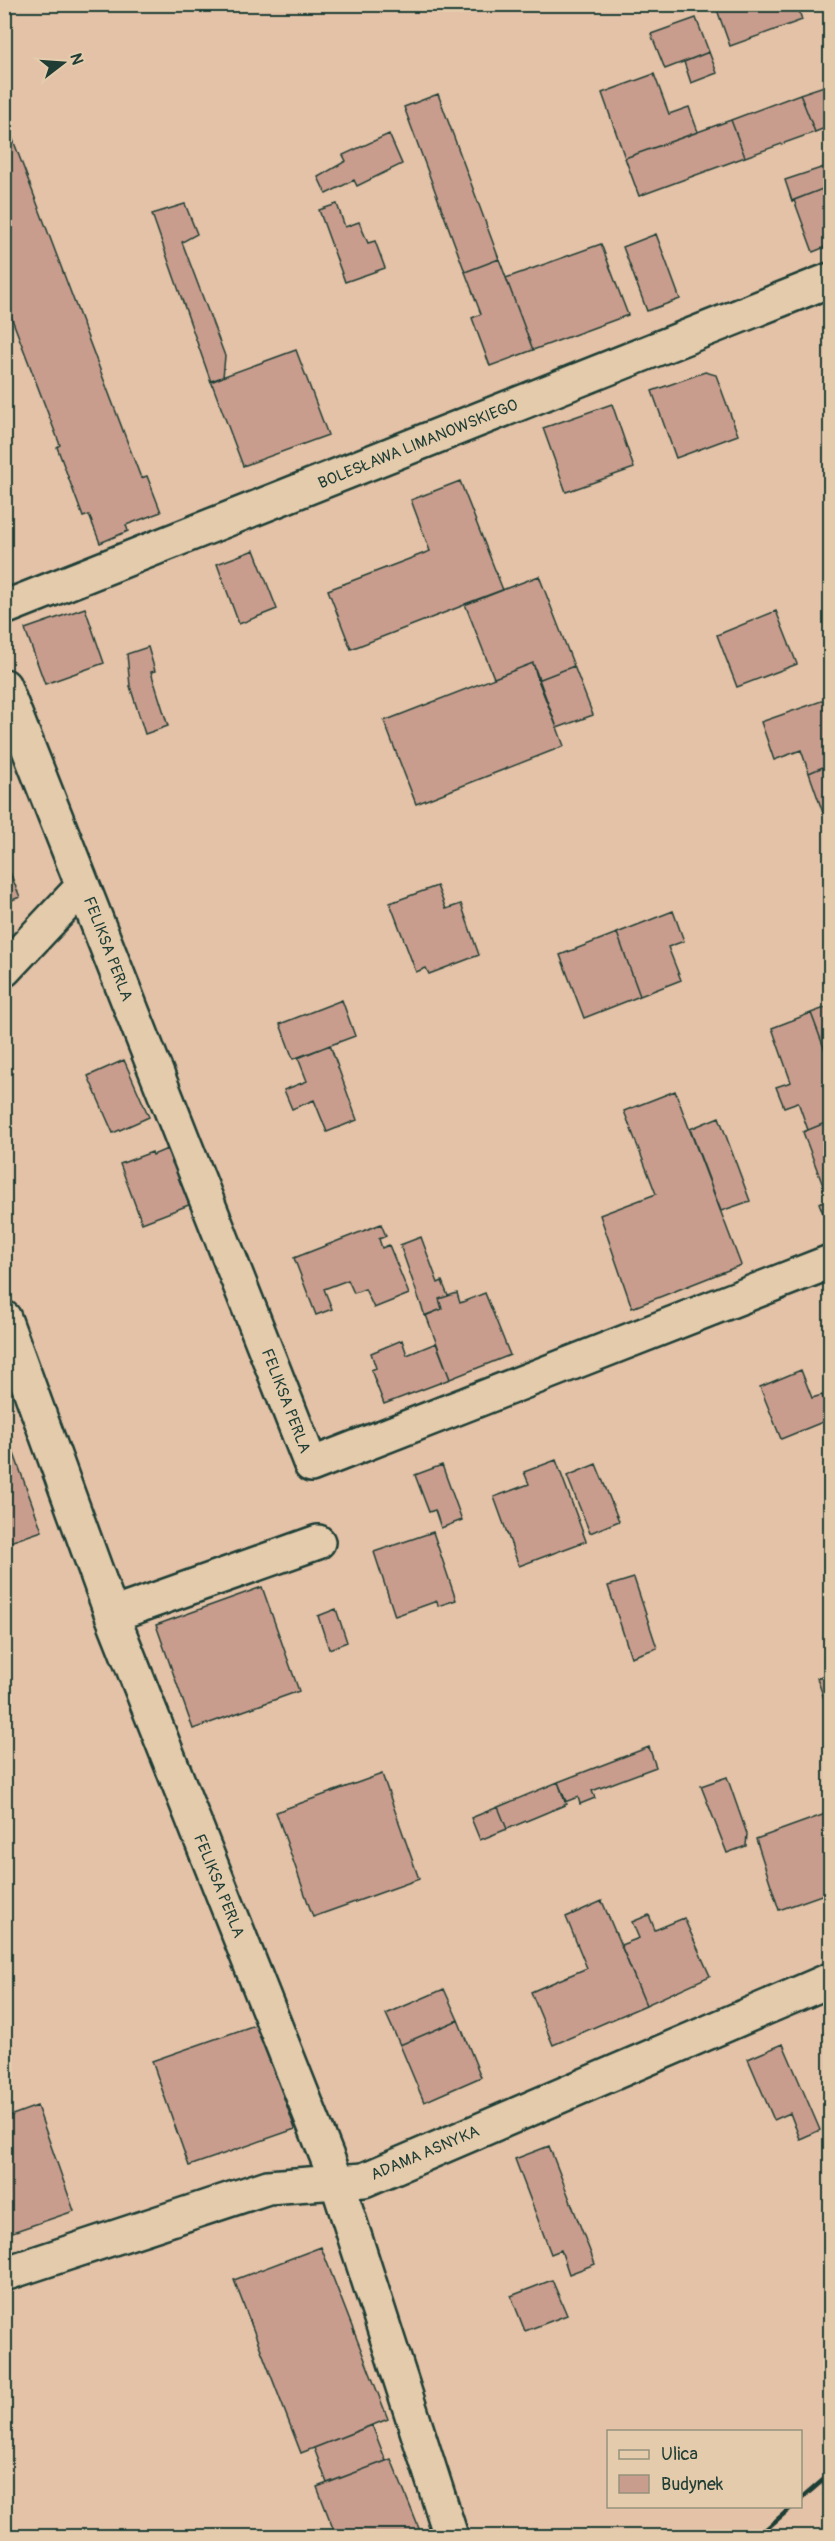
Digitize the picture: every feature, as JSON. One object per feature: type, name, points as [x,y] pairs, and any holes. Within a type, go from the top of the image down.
[{"type":"street","name":"BOLESŁAWA LIMANOWSKIEGO","points":[[4,608],[831,280]]},
{"type":"street","name":"FELIKSA PERLA","points":[[4,686],[311,1465],[831,1262]]},
{"type":"street","name":"FELIKSA PERLA","points":[[4,970],[83,886]]},
{"type":"street","name":"FELIKSA PERLA","points":[[4,1318],[112,1616],[337,2182],[451,2536]]},
{"type":"street","points":[[112,1616],[318,1542]]},
{"type":"street","name":"ADAMA ASNYKA","points":[[4,2274],[268,2187],[364,2180],[831,1980]]},
{"type":"building","points":[[715,4],[797,4],[802,20],[730,46]]},
{"type":"building","points":[[696,18],[709,52],[665,69],[651,34]]},
{"type":"building","points":[[709,52],[717,73],[691,83],[684,62]]},
{"type":"building","points":[[654,74],[669,114],[689,107],[698,132],[625,158],[602,93]]},
{"type":"building","points":[[830,84],[830,126],[815,132],[800,94]]},
{"type":"building","points":[[438,94],[499,259],[465,272],[404,107]]},
{"type":"building","points":[[800,94],[815,132],[745,157],[731,120]]},
{"type":"building","points":[[4,116],[141,478],[147,476],[161,512],[126,525],[128,531],[100,543],[89,515],[83,517],[57,447],[60,445],[4,298]]},
{"type":"building","points":[[731,120],[745,157],[639,196],[625,158]]},
{"type":"building","points":[[389,134],[402,164],[357,186],[354,180],[326,194],[318,177],[346,161],[343,155]]},
{"type":"building","points":[[830,165],[830,186],[792,201],[785,180]]},
{"type":"building","points":[[830,186],[830,245],[813,252],[794,200]]},
{"type":"building","points":[[185,204],[197,234],[182,242],[225,356],[223,377],[211,382],[152,214]]},
{"type":"building","points":[[337,204],[345,227],[359,222],[368,243],[375,241],[385,268],[345,282],[319,210]]},
{"type":"building","points":[[656,234],[680,299],[647,311],[623,247]]},
{"type":"building","points":[[601,244],[628,315],[533,350],[506,278]]},
{"type":"building","points":[[499,259],[533,350],[490,366],[472,318],[481,314],[465,272]]},
{"type":"building","points":[[296,350],[328,435],[243,466],[211,381]]},
{"type":"building","points":[[705,372],[716,375],[738,435],[676,458],[652,391]]},
{"type":"building","points":[[612,404],[634,468],[566,492],[543,428]]},
{"type":"building","points":[[460,481],[503,590],[351,649],[328,590],[430,551],[411,500]]},
{"type":"building","points":[[254,550],[277,609],[239,624],[217,564]]},
{"type":"building","points":[[539,576],[574,666],[538,680],[533,663],[494,678],[465,604]]},
{"type":"building","points":[[85,608],[104,663],[45,684],[25,629]]},
{"type":"building","points":[[776,611],[797,664],[737,687],[717,635]]},
{"type":"building","points":[[148,647],[155,671],[151,672],[168,726],[145,734],[130,686],[127,654]]},
{"type":"building","points":[[533,663],[564,746],[416,804],[384,721]]},
{"type":"building","points":[[574,666],[593,715],[557,728],[538,680]]},
{"type":"building","points":[[830,698],[830,764],[809,773],[801,750],[774,760],[761,722]]},
{"type":"building","points":[[830,764],[830,810],[823,813],[809,773]]},
{"type":"building","points":[[4,858],[20,897],[4,903]]},
{"type":"building","points":[[437,886],[446,909],[461,904],[479,955],[429,974],[426,968],[416,972],[390,903]]},
{"type":"building","points":[[673,911],[684,941],[668,947],[681,980],[640,996],[617,933]]},
{"type":"building","points":[[617,933],[640,996],[584,1018],[560,955]]},
{"type":"building","points":[[342,1000],[355,1036],[293,1059],[280,1024]]},
{"type":"building","points":[[830,1006],[830,1064],[811,1013]]},
{"type":"building","points":[[811,1013],[830,1064],[830,1121],[808,1130],[798,1102],[784,1107],[776,1087],[791,1082],[772,1028]]},
{"type":"building","points":[[330,1045],[357,1120],[327,1132],[314,1100],[292,1109],[284,1090],[307,1081],[298,1058]]},
{"type":"building","points":[[124,1060],[149,1117],[113,1133],[88,1076]]},
{"type":"building","points":[[675,1091],[741,1265],[632,1308],[600,1215],[656,1194],[624,1111]]},
{"type":"building","points":[[719,1117],[750,1201],[721,1211],[690,1129]]},
{"type":"building","points":[[830,1121],[830,1231],[819,1203],[828,1199],[803,1132]]},
{"type":"building","points":[[167,1149],[172,1163],[178,1160],[194,1203],[142,1223],[120,1164]]},
{"type":"building","points":[[381,1224],[386,1236],[379,1239],[382,1248],[389,1245],[409,1294],[374,1308],[365,1289],[354,1293],[348,1280],[324,1289],[332,1309],[316,1315],[294,1258]]},
{"type":"building","points":[[421,1237],[438,1283],[442,1281],[448,1296],[439,1299],[442,1309],[425,1316],[400,1245]]},
{"type":"building","points":[[457,1293],[460,1303],[485,1293],[510,1355],[450,1379],[426,1315],[442,1309],[439,1299]]},
{"type":"building","points":[[402,1340],[407,1355],[436,1343],[450,1379],[384,1404],[371,1370],[376,1368],[371,1353]]},
{"type":"building","points":[[801,1370],[812,1398],[822,1395],[830,1419],[781,1439],[760,1387]]},
{"type":"building","points":[[4,1426],[42,1531],[4,1544]]},
{"type":"building","points":[[556,1460],[586,1541],[519,1566],[494,1497],[529,1484],[524,1472]]},
{"type":"building","points":[[596,1464],[619,1521],[590,1533],[567,1476]]},
{"type":"building","points":[[442,1465],[462,1520],[441,1528],[435,1510],[429,1512],[415,1475]]},
{"type":"building","points":[[433,1532],[456,1600],[438,1606],[437,1601],[395,1616],[374,1552]]},
{"type":"building","points":[[634,1578],[657,1648],[631,1657],[608,1586]]},
{"type":"building","points":[[262,1587],[299,1691],[193,1729],[156,1625]]},
{"type":"building","points":[[336,1609],[347,1642],[329,1649],[318,1616]]},
{"type":"building","points":[[830,1673],[830,1705],[827,1707],[817,1678]]},
{"type":"building","points":[[649,1747],[656,1767],[592,1791],[595,1798],[580,1804],[578,1797],[565,1802],[558,1782]]},
{"type":"building","points":[[382,1774],[419,1879],[313,1917],[276,1812]]},
{"type":"building","points":[[727,1777],[747,1834],[746,1846],[727,1853],[701,1786]]},
{"type":"building","points":[[558,1782],[567,1804],[507,1829],[498,1807]]},
{"type":"building","points":[[498,1807],[507,1829],[480,1840],[471,1818]]},
{"type":"building","points":[[828,1813],[830,1892],[779,1910],[756,1839]]},
{"type":"building","points":[[602,1901],[646,2005],[553,2045],[531,1992],[587,1968],[566,1917]]},
{"type":"building","points":[[649,1915],[655,1930],[684,1918],[710,1976],[646,2005],[621,1945],[639,1938],[632,1922]]},
{"type":"building","points":[[444,1989],[458,2020],[400,2045],[386,2014]]},
{"type":"building","points":[[458,2020],[481,2077],[424,2102],[400,2045]]},
{"type":"building","points":[[258,2024],[295,2129],[189,2166],[152,2061]]},
{"type":"building","points":[[783,2044],[820,2130],[800,2139],[790,2113],[774,2120],[748,2059]]},
{"type":"building","points":[[37,2106],[74,2211],[4,2235],[4,2118]]},
{"type":"building","points":[[549,2146],[595,2264],[569,2274],[561,2250],[551,2254],[515,2159]]},
{"type":"building","points":[[321,2247],[388,2419],[301,2453],[234,2280]]},
{"type":"building","points":[[552,2280],[567,2315],[525,2331],[511,2296]]},
{"type":"building","points":[[372,2425],[386,2461],[327,2483],[314,2448]]},
{"type":"building","points":[[391,2459],[422,2536],[336,2536],[317,2487]]},
{"type":"railway","points":[[802,2498],[830,2474]]},
{"type":"railway","points":[[758,2536],[791,2508]]}]
